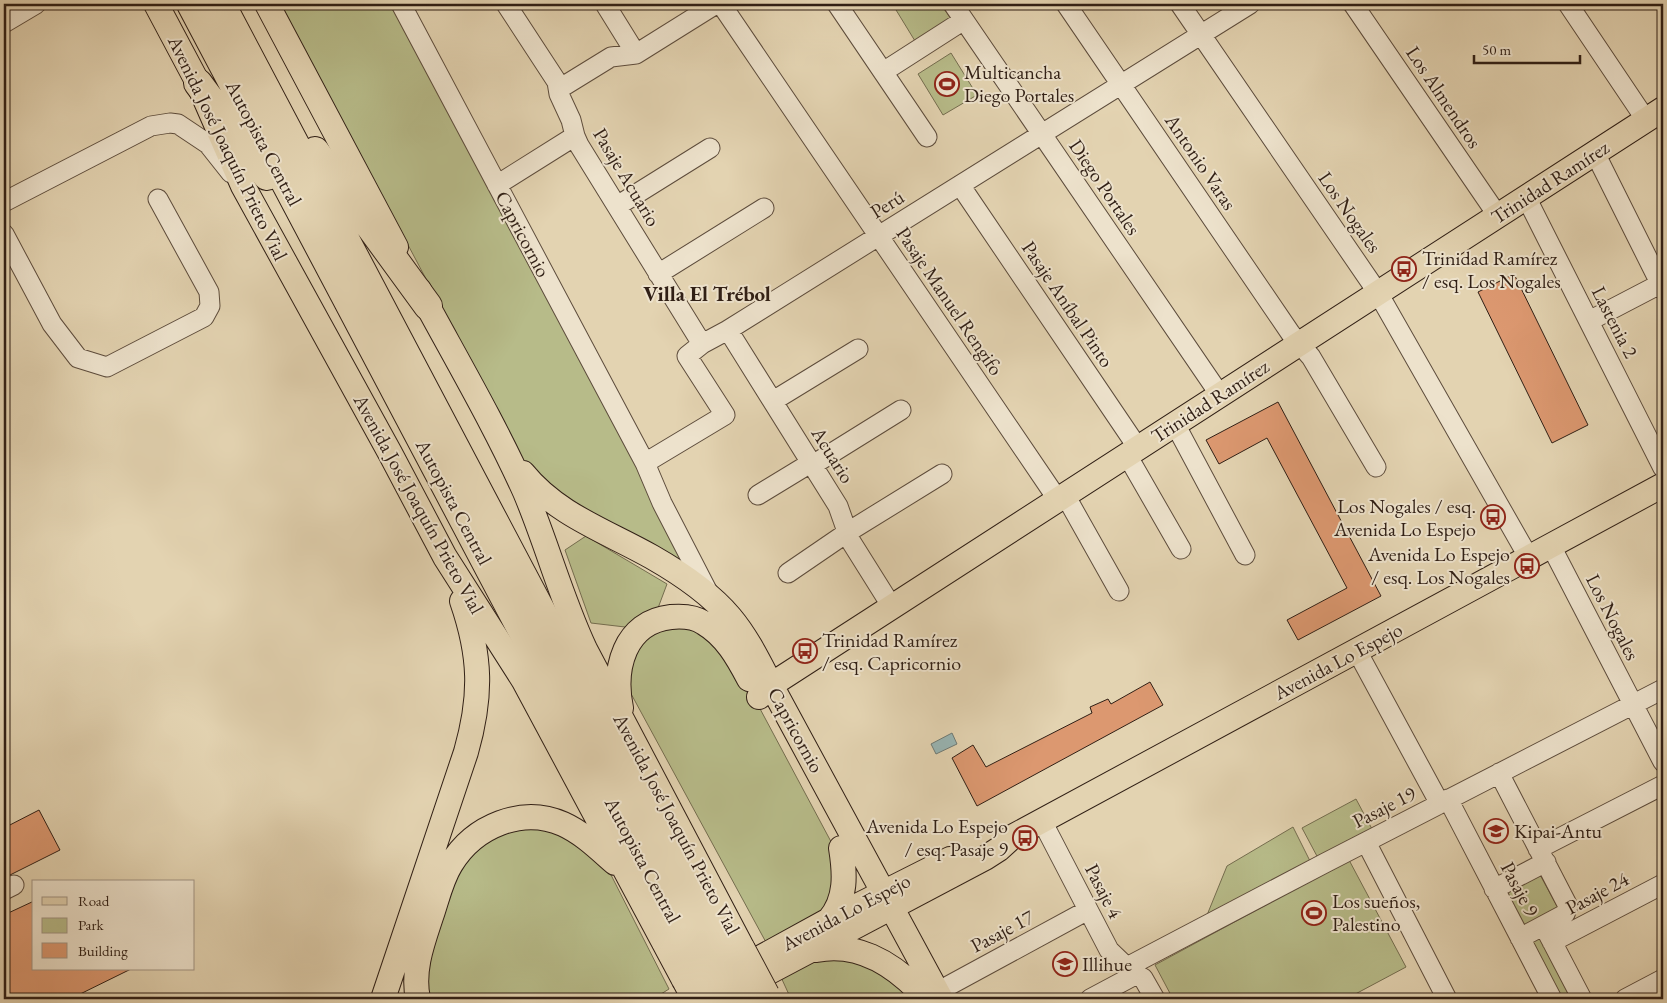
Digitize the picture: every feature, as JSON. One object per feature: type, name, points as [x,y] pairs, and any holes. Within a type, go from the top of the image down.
[{"type":"highway","name":"Autopista Central","points":[[191,4],[717,999]]},
{"type":"highway","name":"Autopista Central","points":[[221,4],[252,62],[705,976],[761,998]]},
{"type":"highway","points":[[252,62],[346,196],[428,306]]},
{"type":"highway","points":[[198,83],[317,244]]},
{"type":"main road","name":"Avenida José Joaquín Prieto Vial","points":[[156,4],[198,83],[243,186],[445,557],[524,681],[630,880],[705,976]]},
{"type":"main road","name":"Avenida José Joaquín Prieto Vial","points":[[267,4],[504,448],[535,518],[576,632],[626,727],[705,976]]},
{"type":"main road","name":"Trinidad Ramírez","points":[[765,691],[1655,114]]},
{"type":"main road","points":[[504,448],[528,480],[555,504],[581,521],[668,566],[710,596],[731,618],[741,647]]},
{"type":"main road","name":"Avenida Lo Espejo","points":[[717,999],[806,951],[979,845],[996,839],[1012,837],[1663,485]]},
{"type":"main road","points":[[383,999],[466,752],[476,709],[478,676],[475,644],[464,607],[445,557]]},
{"type":"main road","points":[[626,727],[619,701],[619,666],[625,648],[631,639],[647,625],[667,618],[695,618],[741,647]]},
{"type":"main road","name":"Capricornio","points":[[741,647],[929,995]]},
{"type":"main road","name":"Capricornio","points":[[765,691],[841,848],[881,904]]},
{"type":"main road","points":[[418,999],[416,985],[418,961],[446,873],[467,844],[488,829],[506,821],[523,818],[553,820],[583,836],[605,854],[630,880]]},
{"type":"main road","points":[[829,920],[838,906],[844,886],[845,876],[841,848]]},
{"type":"main road","name":"Avenida Lo Espejo","points":[[705,976],[829,920],[881,904]]},
{"type":"main road","points":[[806,951],[835,948],[863,953],[893,967],[929,995]]},
{"type":"street","points":[[4,23],[36,4]]},
{"type":"street","name":"Capricornio","points":[[401,4],[646,463],[691,532],[741,647]]},
{"type":"street","name":"Pasaje Acuario","points":[[506,4],[557,82],[561,100],[571,120],[575,136],[702,344]]},
{"type":"street","points":[[605,4],[636,54]]},
{"type":"street","points":[[559,89],[612,57],[636,54],[716,4]]},
{"type":"street","name":"Pasaje Manuel Rengifo","points":[[721,4],[879,236],[1062,497],[1119,591]]},
{"type":"street","points":[[837,4],[927,137]]},
{"type":"street","name":"Diego Portales","points":[[953,4],[1220,395]]},
{"type":"street","name":"Antonio Varas","points":[[1066,4],[1291,334],[1311,357],[1376,467]]},
{"type":"street","name":"Los Nogales","points":[[1180,4],[1378,293],[1528,558]]},
{"type":"street","name":"Perú","points":[[646,463],[725,415],[687,356],[702,344],[728,330],[1250,4]]},
{"type":"street","name":"Los Almendros","points":[[1353,4],[1498,216]]},
{"type":"street","points":[[1568,4],[1655,114]]},
{"type":"street","points":[[883,72],[964,20]]},
{"type":"street","points":[[4,202],[151,126],[170,123],[178,124],[208,144],[243,186]]},
{"type":"street","points":[[497,185],[575,136]]},
{"type":"street","points":[[617,206],[710,148]]},
{"type":"street","points":[[1589,321],[1662,287],[1595,153]]},
{"type":"street","name":"Pasaje Aníbal Pinto","points":[[960,185],[1133,452],[1182,550]]},
{"type":"street","name":"Lastenia 2","points":[[1526,197],[1663,468]]},
{"type":"street","points":[[4,234],[52,324],[78,358],[107,367],[204,317],[210,306],[209,292],[158,199]]},
{"type":"street","points":[[658,274],[764,208]]},
{"type":"street","name":"Acuario","points":[[728,330],[838,506],[854,547],[892,607]]},
{"type":"street","points":[[774,401],[858,349]]},
{"type":"street","points":[[758,495],[901,410]]},
{"type":"street","points":[[1175,424],[1245,555]]},
{"type":"street","name":"Capricornio","points":[[646,463],[662,503],[710,596]]},
{"type":"street","points":[[788,573],[848,532],[942,474]]},
{"type":"street","name":"Los Nogales","points":[[1551,546],[1663,762]]},
{"type":"street","name":"Pasaje 9","points":[[1357,651],[1494,888],[1552,999]]},
{"type":"street","name":"Pasaje 19","points":[[1090,999],[1131,971],[1366,842],[1663,689]]},
{"type":"street","points":[[1499,773],[1542,856]]},
{"type":"street","points":[[1494,888],[1542,856],[1663,785]]},
{"type":"street","name":"Pasaje 4","points":[[1042,821],[1109,950],[1131,971],[1144,978],[1155,999]]},
{"type":"street","points":[[1366,842],[1447,999]]},
{"type":"street","name":"Pasaje 24","points":[[1542,856],[1566,902],[1567,910],[1548,934]]},
{"type":"street","name":"Pasaje 24","points":[[1520,938],[1548,934],[1663,884]]},
{"type":"street","name":"Pasaje 17","points":[[929,995],[1088,910]]},
{"type":"street","points":[[1548,934],[1582,999]]},
{"type":"street","points":[[1625,999],[1663,980]]},
{"type":"green space","points":[[277,4],[392,4],[494,192],[694,576],[531,476],[336,109]]},
{"type":"green space","points":[[894,4],[941,4],[951,19],[915,41]]},
{"type":"green space","name":"Multicancha Diego Portales","points":[[951,53],[977,95],[943,115],[918,74]]},
{"type":"green space","points":[[586,536],[667,584],[658,608],[642,614],[625,627],[591,623],[565,550]]},
{"type":"green space","points":[[679,620],[727,647],[836,851],[830,908],[768,946],[629,690],[628,661],[638,642]]},
{"type":"green space","points":[[1356,799],[1372,829],[1318,858],[1302,828]]},
{"type":"green space","points":[[512,826],[557,829],[609,871],[669,989],[653,999],[427,999],[426,956],[463,859]]},
{"type":"green space","points":[[1293,827],[1311,863],[1205,920],[1227,866]]},
{"type":"green space","name":"Los sueños, Palestino","points":[[1349,860],[1406,967],[1346,999],[1173,999],[1155,965]]},
{"type":"green space","points":[[1538,871],[1559,910],[1523,931],[1502,889]]},
{"type":"green space","points":[[1542,932],[1577,999],[1558,999],[1527,940]]},
{"type":"green space","points":[[829,955],[886,971],[908,999],[791,999],[780,975]]},
{"type":"water","points":[[952,733],[957,744],[936,754],[931,744]]},
{"type":"building","points":[[1514,274],[1588,425],[1552,443],[1478,292]]},
{"type":"building","points":[[1278,402],[1381,596],[1298,640],[1287,620],[1347,588],[1267,438],[1219,464],[1206,440]]},
{"type":"building","points":[[1150,682],[1163,705],[977,806],[952,758],[973,745],[986,767],[1092,713],[1090,707],[1108,699],[1111,704]]},
{"type":"building","points":[[39,810],[60,850],[4,878],[4,828]]},
{"type":"building","points":[[32,902],[32,970],[129,970],[70,999],[4,999],[4,915]]},
{"type":"place","name":"Multicancha Diego Portales","points":[[947,84]]},
{"type":"place","name":"Trinidad Ramírez / esq. Los Nogales","points":[[1404,269]]},
{"type":"place","name":"Los Nogales / esq. Avenida Lo Espejo","points":[[1493,517]]},
{"type":"place","name":"Avenida Lo Espejo / esq. Los Nogales","points":[[1527,566]]},
{"type":"place","name":"Trinidad Ramírez / esq. Capricornio","points":[[805,651]]},
{"type":"place","name":"Kipai-Antu","points":[[1496,831]]},
{"type":"place","name":"Avenida Lo Espejo / esq. Pasaje 9","points":[[1025,838]]},
{"type":"place","name":"Los sueños, Palestino","points":[[1314,913]]},
{"type":"place","name":"Illihue","points":[[1065,964]]},
{"type":"district","name":"Villa El Trébol","points":[[707,293]]}]
